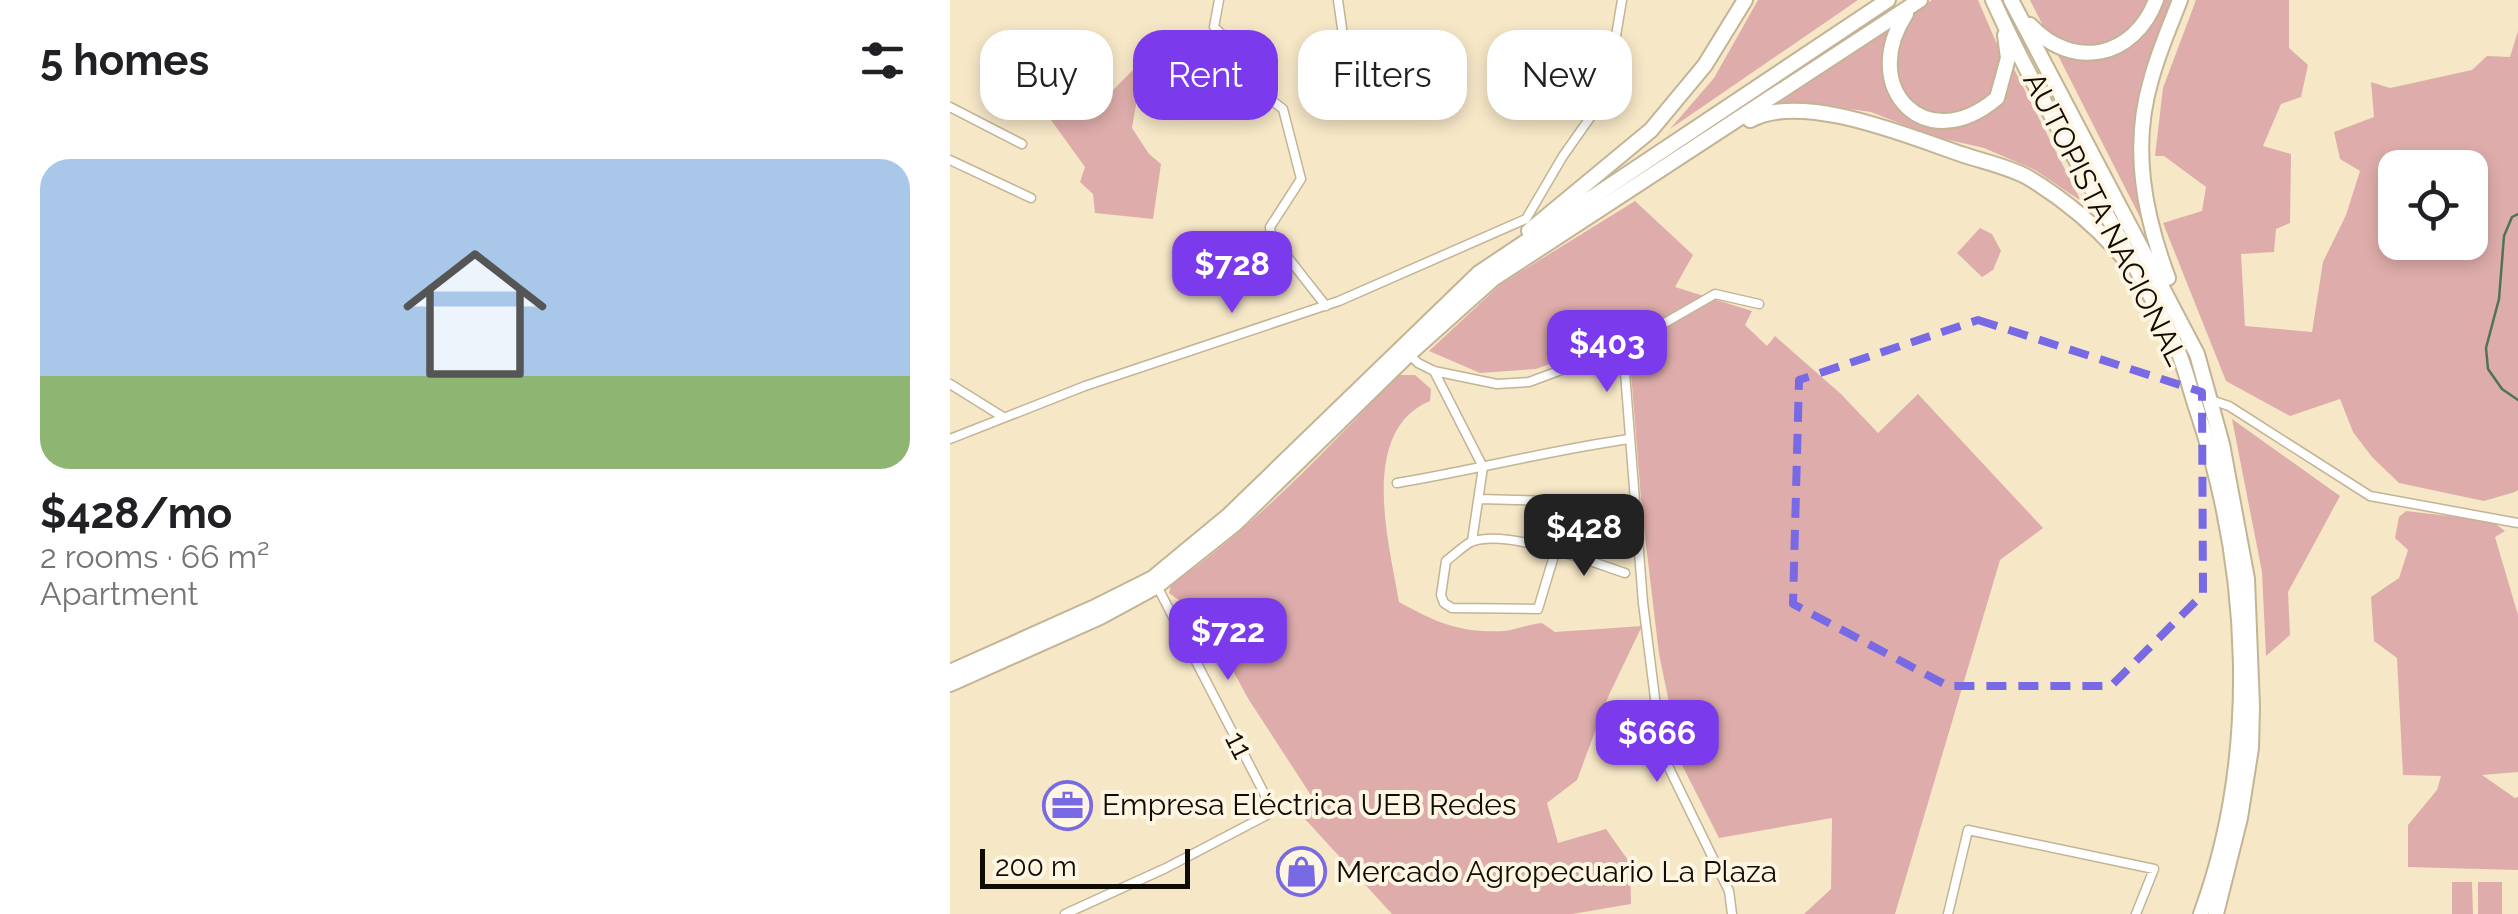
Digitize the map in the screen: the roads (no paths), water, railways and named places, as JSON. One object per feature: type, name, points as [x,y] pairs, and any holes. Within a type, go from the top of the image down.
[{"type":"highway","points":[[950,672],[1100,617],[1235,524],[1405,350],[1533,228],[1652,130],[1704,66],[1745,0]]},
{"type":"highway","points":[[1486,276],[1888,0]]},
{"type":"highway","name":"AUTOPISTA NACIONAL","points":[[1992,0],[2176,346],[2209,445],[2234,582],[2241,694],[2230,814],[2202,914]]},
{"type":"highway","points":[[2011,0],[2039,35],[2062,48],[2082,53],[2103,52],[2124,43],[2148,20],[2156,0]]},
{"type":"highway","name":"AUTOPISTA NACIONAL","points":[[2011,0],[2196,354],[2229,477],[2247,580],[2251,748],[2240,818],[2216,914]]},
{"type":"highway","points":[[2180,0],[2150,82],[2140,142],[2144,199],[2155,244],[2196,354]]},
{"type":"highway","points":[[1486,276],[1670,164],[1915,4]]},
{"type":"highway","points":[[1915,4],[1895,30],[1890,72],[1893,88],[1902,101],[1913,113],[1930,121],[1964,120],[1996,98],[2008,58],[2004,24]]},
{"type":"highway","points":[[1670,164],[1756,116],[1776,112],[1822,113],[1876,125],[2025,176],[2083,214],[2140,278]]},
{"type":"highway","points":[[950,684],[1000,656]]},
{"type":"street","points":[[1220,0],[1214,26],[1240,52],[1270,99],[1283,109],[1301,178],[1269,232],[1326,306]]},
{"type":"street","points":[[1338,0],[1342,30]]},
{"type":"street","points":[[950,439],[1003,417],[1326,306],[1526,219],[1606,94],[1622,0]]},
{"type":"street","points":[[950,107],[1022,144]]},
{"type":"street","points":[[950,160],[1032,198]]},
{"type":"street","points":[[1533,228],[1536,205]]},
{"type":"street","points":[[1405,350],[1434,371],[1497,384],[1529,382],[1623,348],[1715,294],[1759,304]]},
{"type":"street","points":[[1623,348],[1643,603],[1660,738],[1669,768],[1729,891],[1732,914]]},
{"type":"street","points":[[1434,371],[1484,467],[1472,542]]},
{"type":"street","points":[[950,384],[1003,417]]},
{"type":"street","points":[[2211,400],[2228,406],[2370,496],[2518,523]]},
{"type":"street","points":[[1397,483],[1553,450],[1629,440]]},
{"type":"street","points":[[1479,500],[1597,502]]},
{"type":"street","points":[[1556,549],[1538,609],[1452,608],[1444,604],[1441,595],[1446,562],[1472,542],[1509,540],[1556,549],[1624,573]]},
{"type":"street","name":"11","points":[[1065,914],[1267,815],[1266,797],[1155,582]]},
{"type":"street","points":[[1948,914],[1968,830],[2154,869],[2136,914]]},
{"type":"waterway","points":[[2518,214],[2512,217],[2504,236],[2499,299],[2486,348],[2488,369],[2502,389],[2518,400]]},
{"type":"place","name":"Empresa Eléctrica UEB Redes","points":[[1067,805]]},
{"type":"place","name":"Mercado Agropecuario La Plaza","points":[[1301,872]]}]
